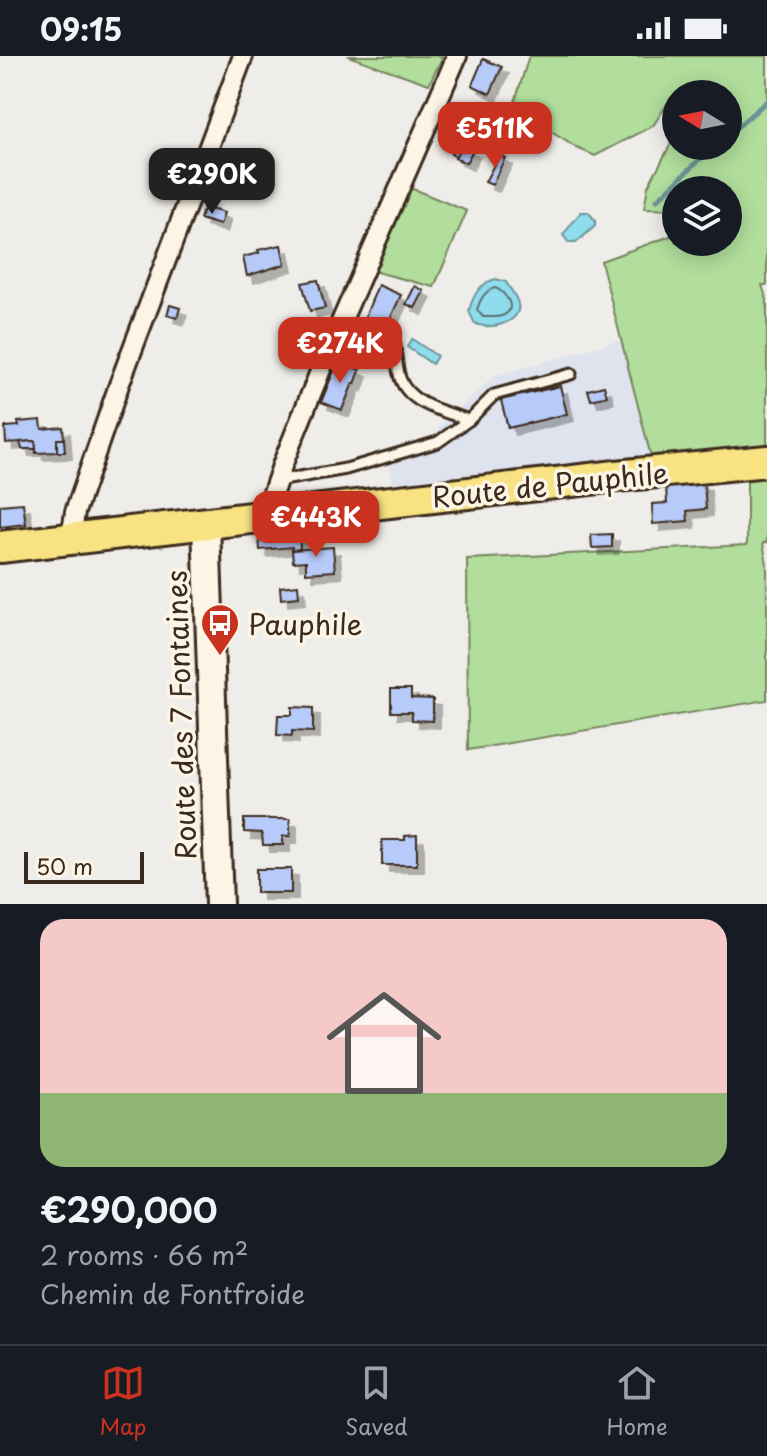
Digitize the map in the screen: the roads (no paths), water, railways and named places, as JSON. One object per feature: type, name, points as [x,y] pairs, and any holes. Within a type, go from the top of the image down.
[{"type":"main road","name":"Route de Pauphile","points":[[0,547],[767,461]]},
{"type":"street","points":[[71,539],[75,512],[119,385],[243,56]]},
{"type":"street","points":[[268,516],[277,481],[328,352],[457,56]]},
{"type":"street","name":"Route des 7 Fontaines","points":[[206,524],[219,904]]},
{"type":"lane","points":[[395,346],[399,376],[411,395],[429,406],[469,420]]},
{"type":"lane","points":[[277,481],[389,458],[438,442],[469,420],[494,395],[571,374]]},
{"type":"water","points":[[581,212],[588,212],[595,220],[595,226],[576,243],[569,243],[563,235]]},
{"type":"water","points":[[496,279],[506,282],[516,299],[518,311],[515,317],[502,324],[479,325],[469,312],[471,305],[481,287]]},
{"type":"water","points":[[412,339],[437,356],[432,364],[407,347]]},
{"type":"waterway","points":[[742,123],[767,101]]},
{"type":"waterway","points":[[657,200],[699,160]]},
{"type":"place","name":"Pauphile","points":[[220,657]]}]
